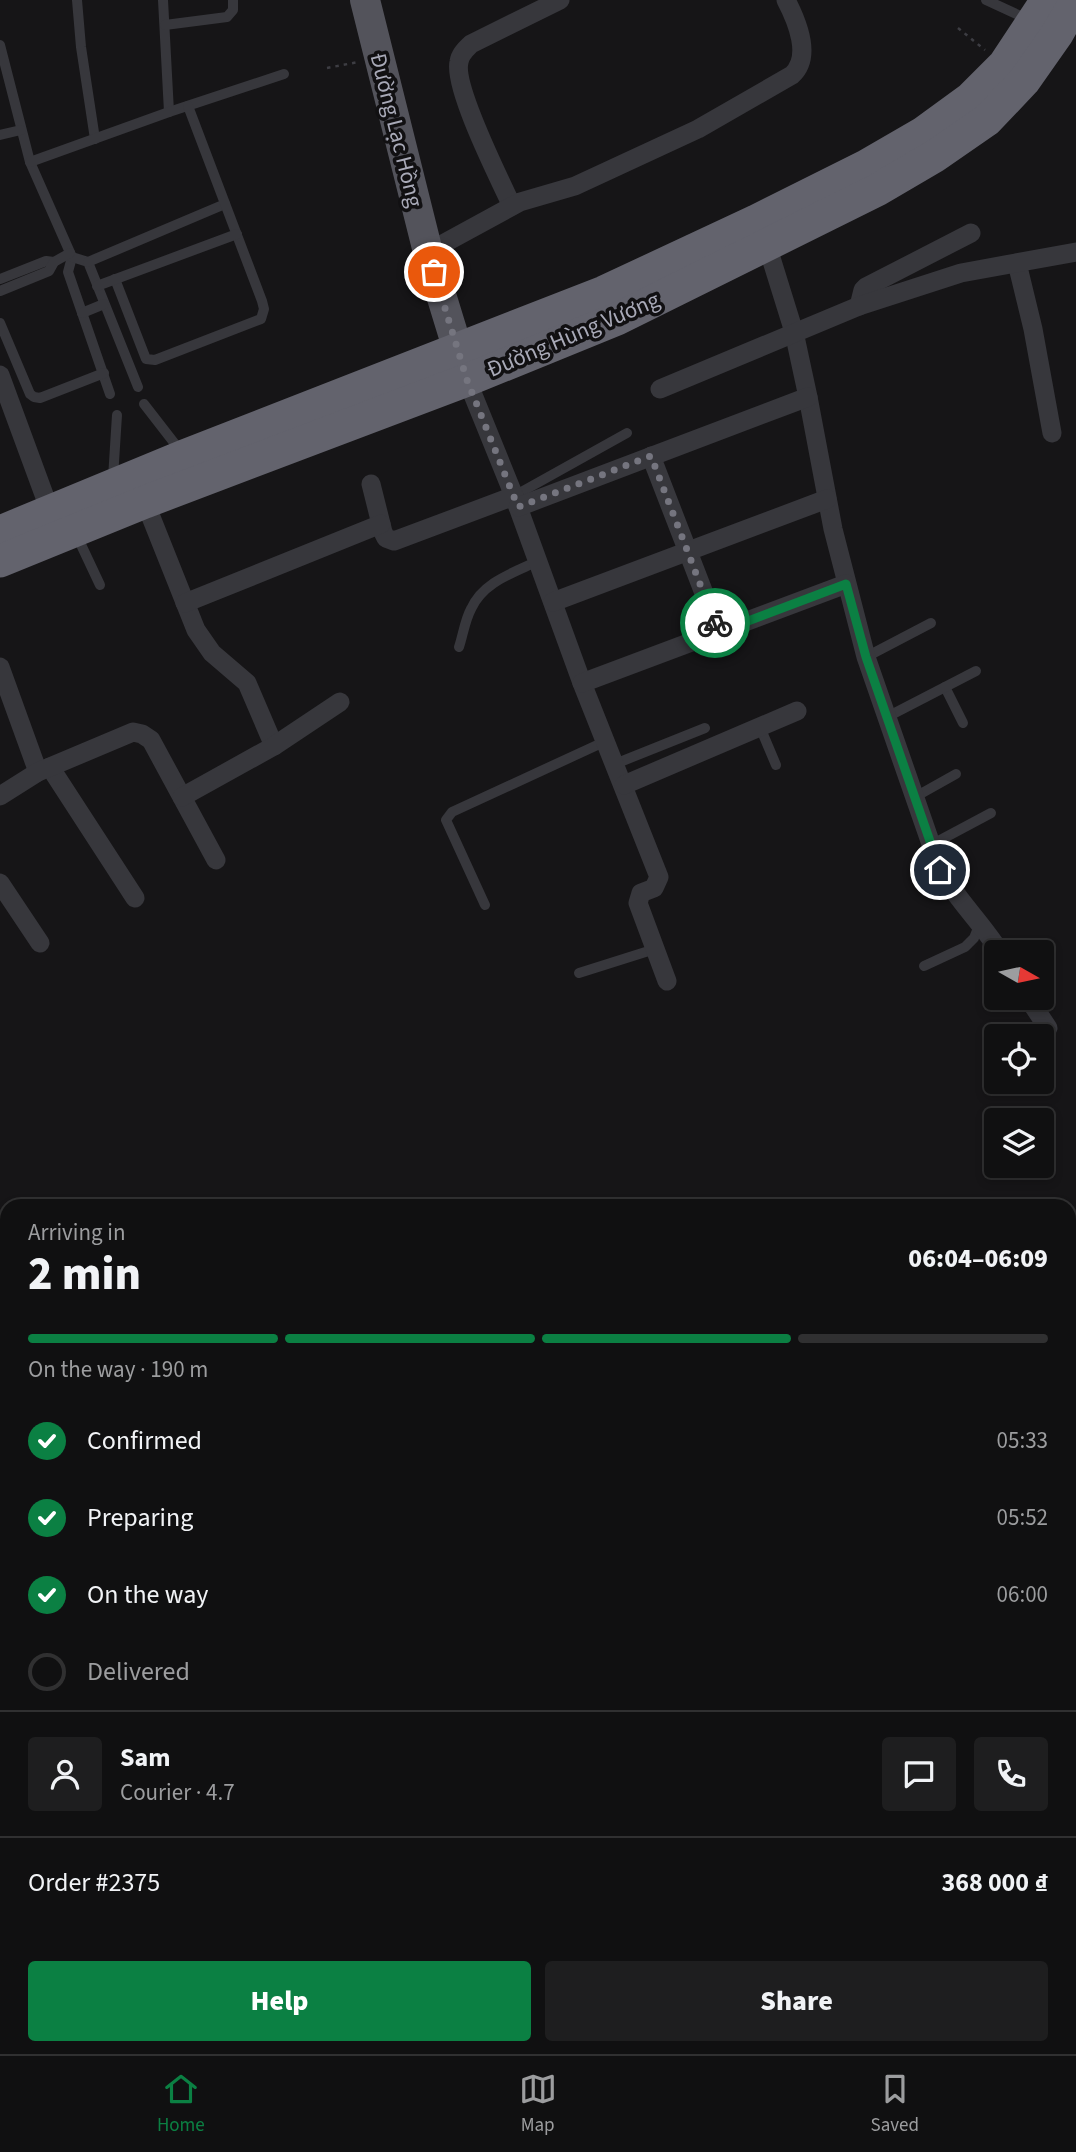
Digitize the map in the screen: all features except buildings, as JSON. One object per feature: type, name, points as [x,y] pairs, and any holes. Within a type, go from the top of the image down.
[{"type":"highway","name":"Đường Hùng Vương","points":[[0,561],[61,526],[112,485],[184,456],[463,365],[617,319],[877,190],[935,156],[987,120],[1024,81],[1076,1]]},
{"type":"highway","name":"Đường Hùng Vương","points":[[0,532],[61,526],[145,502],[463,365],[604,292],[866,166],[933,125],[971,97],[1004,65],[1040,11]]},
{"type":"main road","name":"Đường Lạc Hồng","points":[[365,0],[428,252],[463,365]]},
{"type":"street","points":[[512,206],[470,113],[458,73],[458,63],[464,50],[471,44],[560,0]]},
{"type":"street","points":[[428,252],[512,206],[575,186],[698,129],[792,75],[798,69],[802,53],[795,18],[786,0]]},
{"type":"street","points":[[859,306],[866,287],[971,233]]},
{"type":"street","points":[[766,245],[794,332],[827,499],[866,657],[940,870],[949,887],[992,940]]},
{"type":"street","points":[[660,389],[859,306],[961,273],[1076,252]]},
{"type":"street","points":[[1017,263],[1052,433]]},
{"type":"street","points":[[463,365],[582,683],[659,877],[654,888],[640,893],[638,903],[667,981]]},
{"type":"street","points":[[0,375],[61,526]]},
{"type":"street","points":[[371,484],[386,538],[394,541],[651,456],[808,397]]},
{"type":"street","points":[[651,456],[719,632]]},
{"type":"street","points":[[553,602],[827,499]]},
{"type":"street","points":[[145,502],[196,630],[206,646],[247,683],[274,746]]},
{"type":"street","points":[[185,603],[381,524]]},
{"type":"street","points":[[582,683],[846,584]]},
{"type":"street","points":[[0,667],[6,701],[44,770],[135,898]]},
{"type":"street","points":[[182,797],[274,746],[340,702]]},
{"type":"street","points":[[624,785],[797,711]]},
{"type":"street","points":[[0,796],[44,770],[133,732],[142,734],[151,740],[216,860]]},
{"type":"street","points":[[0,883],[40,943]]},
{"type":"lane","points":[[77,0],[95,139]]},
{"type":"lane","points":[[163,0],[169,112]]},
{"type":"lane","points":[[164,25],[227,17],[233,10],[233,0]]},
{"type":"lane","points":[[986,0],[1040,11]]},
{"type":"lane","points":[[0,46],[30,162],[71,255],[68,272],[110,394]]},
{"type":"lane","points":[[30,162],[284,74]]},
{"type":"lane","points":[[115,279],[146,359],[155,360],[261,320],[264,309],[262,301],[188,106]]},
{"type":"lane","points":[[0,135],[22,130]]},
{"type":"lane","points":[[0,279],[46,261],[54,262],[71,255],[88,262],[225,204]]},
{"type":"lane","points":[[97,286],[237,234]]},
{"type":"lane","points":[[0,291],[49,271],[54,262]]},
{"type":"lane","points":[[88,262],[138,387]]},
{"type":"lane","points":[[82,313],[104,304]]},
{"type":"lane","points":[[0,323],[30,394],[34,397],[40,398],[104,373]]},
{"type":"lane","points":[[144,404],[184,456]]},
{"type":"lane","points":[[112,485],[117,415]]},
{"type":"lane","points":[[516,501],[627,433]]},
{"type":"lane","points":[[61,526],[100,586]]},
{"type":"lane","points":[[459,647],[471,608],[481,594],[497,580],[538,561]]},
{"type":"lane","points":[[866,657],[931,622]]},
{"type":"lane","points":[[887,717],[976,670]]},
{"type":"lane","points":[[945,687],[963,723]]},
{"type":"lane","points":[[760,727],[776,765]]},
{"type":"lane","points":[[615,764],[705,728]]},
{"type":"lane","points":[[485,905],[446,820],[447,816],[606,741]]},
{"type":"lane","points":[[915,797],[956,774]]},
{"type":"lane","points":[[932,845],[991,813]]},
{"type":"lane","points":[[924,966],[965,947],[974,938],[980,923]]},
{"type":"lane","points":[[579,973],[655,949]]},
{"type":"path","points":[[958,28],[1004,65]]},
{"type":"path","points":[[327,68],[378,58]]},
{"type":"way so far","points":[[434,272],[467,380],[518,507],[651,456],[715,623]]},
{"type":"route","points":[[715,623],[719,632],[846,584],[866,657],[940,870]]}]
